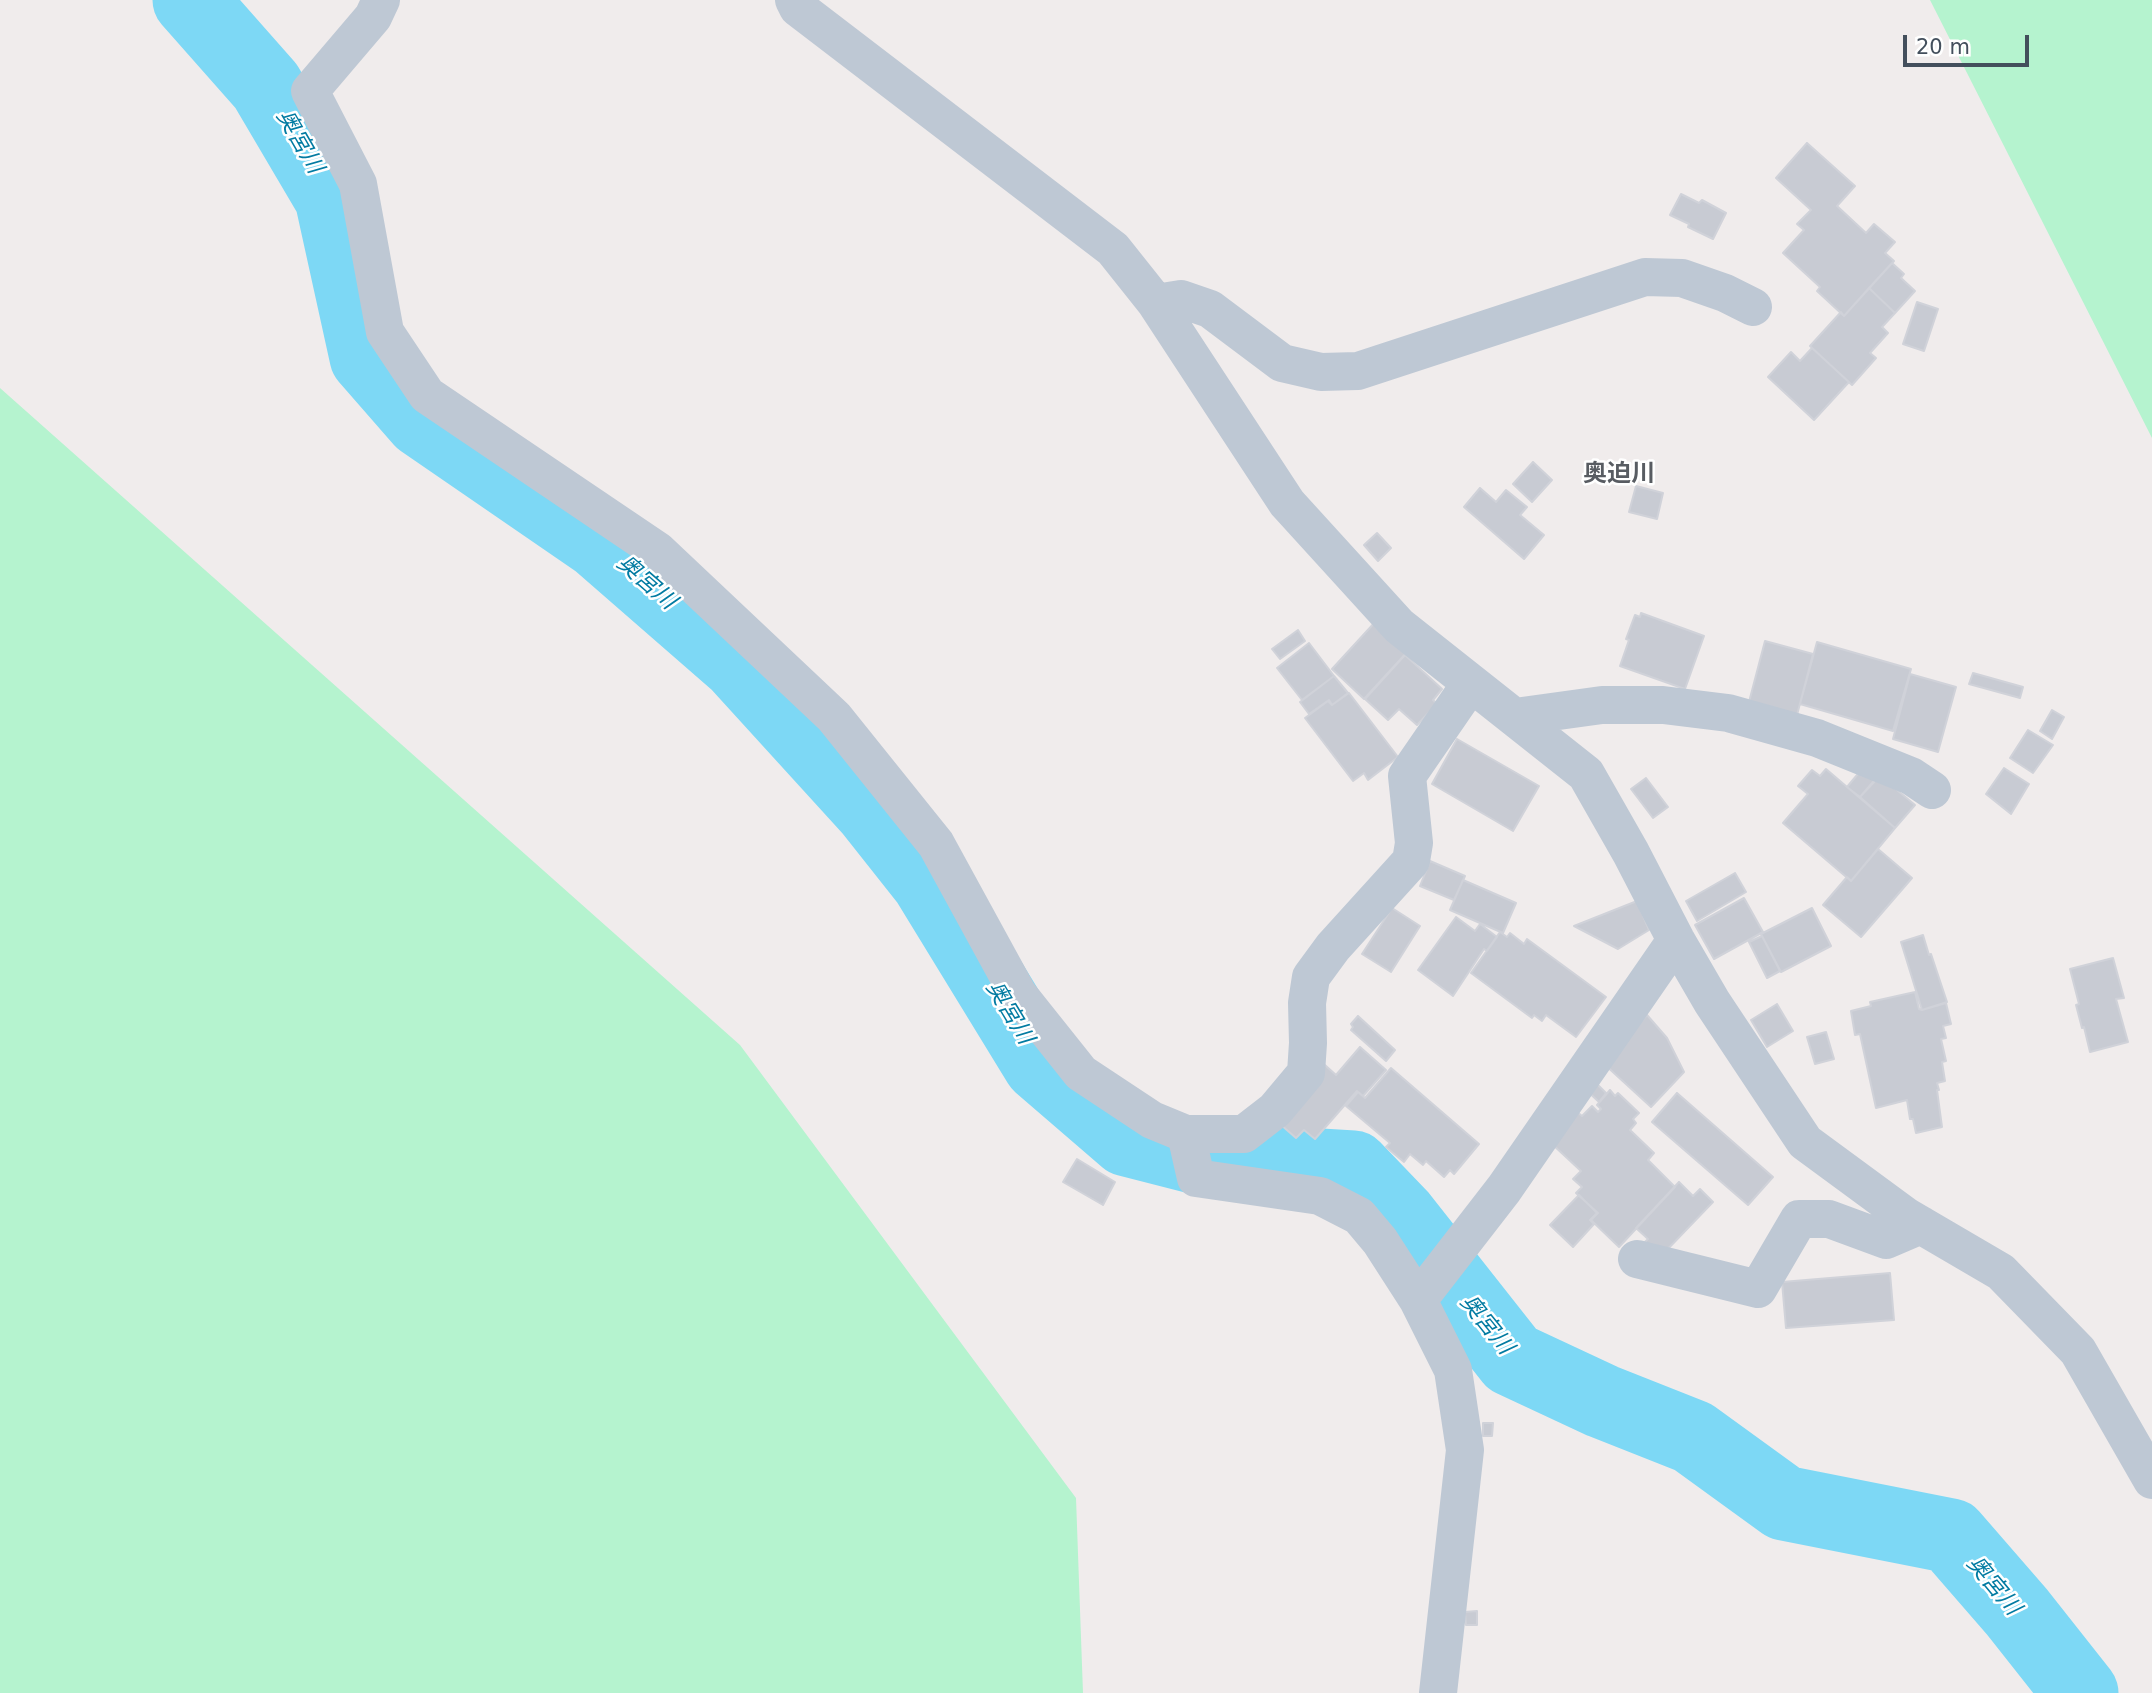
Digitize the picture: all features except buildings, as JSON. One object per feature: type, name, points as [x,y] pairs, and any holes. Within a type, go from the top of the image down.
[{"type":"street","points":[[381,0],[373,17],[310,91],[358,184],[385,332],[428,395],[658,551],[834,717],[936,844],[1018,994],[1081,1073],[1152,1120],[1186,1134],[1244,1134],[1275,1110],[1306,1073],[1307,1003],[1311,976],[1333,947],[1411,861],[1414,843],[1407,776],[1471,683]]},
{"type":"street","points":[[793,0],[798,8],[1113,249],[1156,303],[1287,503],[1399,626],[1586,774],[1712,1002],[1805,1142],[1907,1217],[2001,1272],[2078,1351],[2152,1480]]},
{"type":"street","points":[[1156,303],[1181,299],[1210,309],[1282,363],[1321,372],[1358,371],[1645,276],[1682,278],[1725,293],[1753,307]]},
{"type":"street","points":[[1515,718],[1602,705],[1662,705],[1728,713],[1817,738],[1911,776],[1931,790]]},
{"type":"street","points":[[1418,1300],[1503,1189],[1676,940]]},
{"type":"street","points":[[1186,1134],[1196,1178],[1320,1196],[1359,1216],[1380,1241],[1418,1300],[1453,1370],[1465,1450],[1438,1693]]},
{"type":"street","points":[[1637,1259],[1758,1289],[1799,1219],[1829,1219],[1886,1240],[1921,1225]]},
{"type":"green space","points":[[1930,0],[2152,0],[2152,438]]},
{"type":"green space","points":[[0,388],[740,1045],[1076,1498],[1083,1693],[0,1693]]},
{"type":"waterway","name":"奥宮川","points":[[190,0],[266,86],[332,198],[367,357],[422,420],[598,541],[738,663],[871,809],[928,881],[1040,1064],[1127,1139],[1205,1159],[1353,1168],[1400,1217],[1512,1359],[1602,1401],[1693,1437],[1784,1503],[1951,1536],[2017,1612],[2081,1693]]},
{"type":"district","name":"奥迫川","points":[[1619,475]]}]
